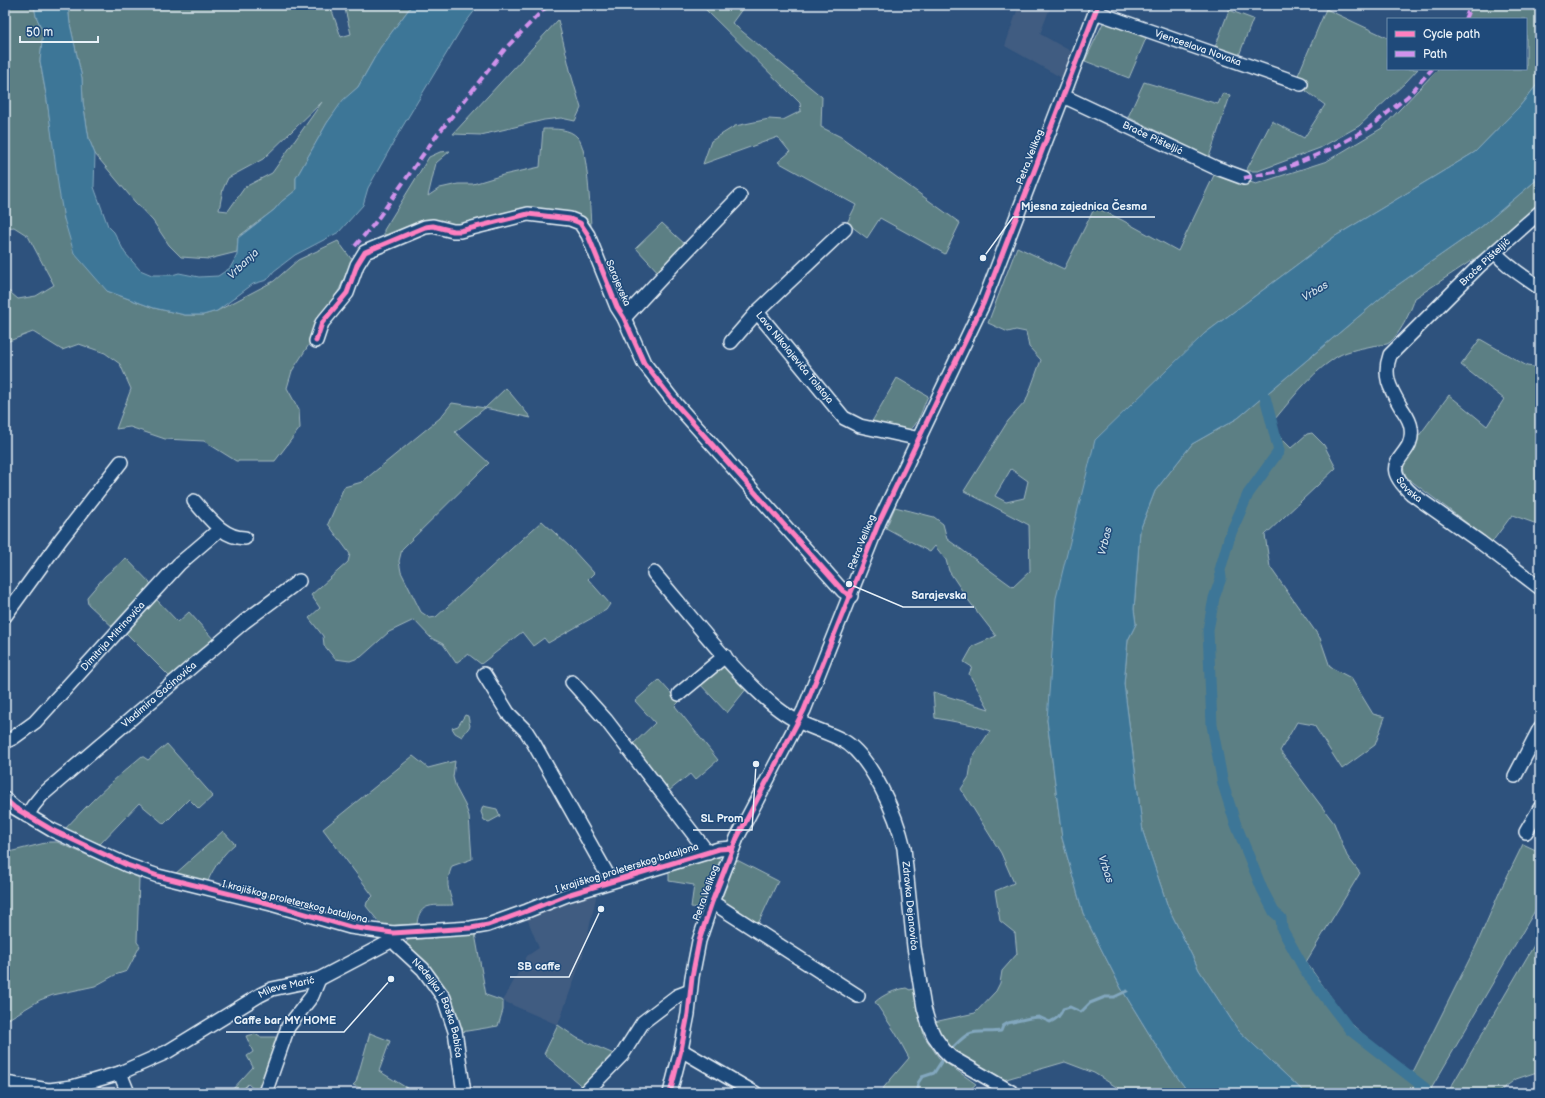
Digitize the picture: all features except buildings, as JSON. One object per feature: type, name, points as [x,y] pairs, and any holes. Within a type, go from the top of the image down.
[{"type":"street","name":"Vjenceslava Novaka","points":[[1096,9],[1301,84]]},
{"type":"street","name":"Petra Velikog","points":[[670,1093],[688,1014],[690,991],[699,940],[733,848],[799,722],[851,596],[879,522],[920,439],[982,304],[1096,9]]},
{"type":"street","name":"Braće Pišteljić","points":[[1063,96],[1214,167],[1244,178]]},
{"type":"street","points":[[624,318],[740,196]]},
{"type":"street","name":"Braće Pišteljić","points":[[1432,312],[1495,252],[1540,212]]},
{"type":"street","name":"Sarajevska","points":[[316,341],[322,323],[347,293],[357,265],[365,252],[425,227],[433,226],[453,231],[460,231],[528,214],[570,219],[580,223],[585,229],[618,307],[644,363],[676,404],[843,591],[851,596]]},
{"type":"street","name":"Lava Nikolajeviča Tolstoja","points":[[846,229],[757,312],[844,418],[860,426],[920,439]]},
{"type":"street","points":[[1495,252],[1510,266],[1540,288]]},
{"type":"street","points":[[732,342],[757,312]]},
{"type":"street","name":"Savska","points":[[1432,312],[1390,355],[1386,365],[1386,374],[1389,384],[1410,421],[1412,435],[1408,447],[1398,459],[1395,468],[1397,477],[1402,485],[1412,494],[1480,542],[1540,588]]},
{"type":"street","points":[[5,616],[121,462]]},
{"type":"street","points":[[194,501],[220,529],[234,536],[245,538]]},
{"type":"street","name":"Dimitrija Mitrinovića","points":[[5,742],[35,722],[179,564],[198,546],[220,529]]},
{"type":"street","name":"Zdravka Dejanovića","points":[[654,573],[725,656],[772,704],[799,722],[841,740],[857,752],[872,772],[896,820],[904,848],[914,947],[924,1008],[929,1025],[947,1054],[1013,1093]]},
{"type":"street","name":"Vladimira Gaćinovića","points":[[27,816],[42,795],[244,622],[299,581]]},
{"type":"street","points":[[679,694],[725,656]]},
{"type":"street","points":[[484,674],[508,713],[526,731],[533,742],[611,881]]},
{"type":"street","points":[[572,682],[606,720],[708,853]]},
{"type":"street","points":[[1515,776],[1540,728]]},
{"type":"street","name":"I krajiškog proleterskog bataljona","points":[[5,799],[27,816],[52,830],[118,862],[158,876],[393,936],[480,926],[527,912],[567,895],[611,881],[719,850],[733,848]]},
{"type":"street","points":[[1526,832],[1540,808]]},
{"type":"street","points":[[712,902],[858,996]]},
{"type":"street","name":"Mileve Marić","points":[[5,1082],[49,1090],[72,1087],[120,1073],[167,1052],[228,1014],[272,989],[319,979],[393,936]]},
{"type":"street","name":"Nedeljka i Boška Babića","points":[[393,936],[401,950],[423,969],[444,998],[454,1031],[464,1093]]},
{"type":"street","points":[[265,1093],[288,1028],[312,996],[319,979]]},
{"type":"street","points":[[585,1093],[622,1055],[643,1022],[677,996],[690,991]]},
{"type":"street","points":[[681,1050],[754,1093]]},
{"type":"street","points":[[120,1073],[128,1093]]},
{"type":"shaded area","points":[[1019,5],[1051,5],[1040,34],[1072,52],[1062,78],[1005,46]]},
{"type":"shaded area","points":[[596,892],[596,898],[583,955],[558,1025],[503,1001],[527,956],[539,948],[527,918]]},
{"type":"green space","points":[[5,5],[34,5],[36,16],[43,32],[40,61],[64,219],[107,291],[154,308],[185,315],[203,315],[217,311],[274,281],[298,260],[338,241],[352,260],[339,290],[314,326],[310,343],[292,371],[287,388],[299,410],[300,428],[275,461],[236,461],[204,441],[165,439],[130,427],[116,429],[131,389],[120,364],[105,353],[79,344],[62,350],[33,332],[5,344],[5,288],[18,299],[36,296],[54,285],[28,236],[14,227],[5,228]]},
{"type":"green space","points":[[68,5],[330,5],[341,37],[351,34],[344,5],[412,5],[380,48],[358,87],[344,100],[327,123],[296,178],[296,190],[281,202],[274,210],[238,237],[237,252],[209,259],[181,257],[169,245],[153,221],[95,154],[89,139],[83,102],[82,78],[70,24]],"holes":[[[322,102],[272,173],[245,187],[228,211],[219,210],[223,189],[228,178],[263,159]]]},
{"type":"green space","points":[[701,5],[745,5],[732,23],[822,97],[821,127],[841,137],[960,223],[945,254],[880,218],[867,238],[847,223],[856,205],[778,162],[790,152],[778,137],[703,164],[711,141],[735,126],[769,119],[783,120],[801,111],[800,103]]},
{"type":"green space","points":[[1473,5],[1540,5],[1540,81],[1519,107],[1475,152],[1334,237],[1204,334],[1047,720],[1062,838],[1083,913],[1121,988],[1167,1063],[1189,1093],[1126,1093],[1094,1073],[1065,1062],[1003,1080],[972,1064],[953,1050],[938,1033],[934,1022],[975,1013],[996,991],[1000,983],[1002,971],[1017,954],[1015,933],[1000,921],[995,891],[1014,883],[1001,853],[961,789],[969,777],[972,758],[990,731],[973,725],[935,718],[933,692],[989,709],[969,674],[972,667],[964,662],[973,646],[996,636],[969,601],[949,571],[946,560],[935,546],[930,552],[886,528],[895,507],[934,517],[943,524],[947,539],[1013,587],[1030,571],[1029,525],[964,491],[1008,421],[1026,401],[1041,360],[1029,347],[1026,332],[1016,330],[1008,332],[988,323],[1017,247],[1064,269],[1095,207],[1178,251],[1216,171],[1256,184],[1327,161],[1382,128],[1437,70],[1527,70],[1527,18],[1466,18]],"holes":[[[1011,469],[1028,481],[1024,498],[1006,502],[995,496]]]},
{"type":"green space","points":[[1326,9],[1387,38],[1387,70],[1417,70],[1359,126],[1320,148],[1258,171],[1246,171],[1272,121],[1304,138],[1325,105],[1306,91],[1309,86],[1296,80]]},
{"type":"green space","points":[[1229,10],[1253,19],[1238,58],[1214,50]]},
{"type":"green space","points":[[558,20],[581,108],[575,121],[561,118],[544,120],[481,135],[453,134]]},
{"type":"green space","points":[[1107,20],[1147,36],[1129,78],[1085,61],[1103,23]]},
{"type":"green space","points":[[1144,82],[1218,104],[1223,93],[1230,96],[1209,157],[1128,117]]},
{"type":"green space","points":[[543,129],[571,132],[578,138],[581,144],[588,180],[591,226],[586,221],[546,213],[516,211],[501,213],[463,224],[453,224],[434,220],[421,221],[395,233],[384,235],[384,230],[429,157],[440,152],[450,151],[436,163],[428,196],[440,188],[458,184],[473,184],[503,175],[540,167]]},
{"type":"green space","points":[[1540,177],[1540,208],[1489,249],[1415,298],[1400,330],[1387,344],[1346,352],[1336,357],[1314,374],[1269,426],[1291,448],[1307,434],[1312,433],[1324,445],[1336,468],[1265,535],[1270,567],[1320,638],[1330,667],[1351,678],[1373,714],[1385,717],[1375,745],[1342,769],[1314,725],[1297,722],[1280,751],[1334,823],[1347,856],[1360,873],[1306,962],[1348,1021],[1412,1074],[1477,944],[1500,891],[1523,844],[1540,852],[1540,902],[1431,1089],[1441,1093],[1305,1093],[1238,1030],[1199,970],[1168,907],[1143,832],[1124,684],[1128,640],[1136,624],[1134,609],[1140,530],[1155,491],[1192,444],[1238,418],[1389,291],[1481,227]]},
{"type":"green space","points":[[662,223],[687,246],[660,274],[636,248]]},
{"type":"green space","points":[[1480,339],[1527,366],[1540,368],[1540,526],[1512,515],[1492,542],[1406,477],[1403,467],[1407,452],[1449,395],[1487,426],[1504,399],[1461,365]]},
{"type":"green space","points":[[897,378],[928,396],[918,419],[909,431],[870,425]]},
{"type":"green space","points":[[506,388],[531,418],[485,408]]},
{"type":"green space","points":[[452,403],[485,408],[455,432],[489,463],[402,549],[399,561],[401,572],[421,612],[430,618],[436,617],[542,521],[571,548],[594,573],[588,579],[610,604],[606,610],[548,643],[544,638],[533,646],[522,632],[481,664],[468,654],[456,663],[443,644],[431,638],[414,620],[389,632],[361,657],[350,661],[335,659],[324,645],[323,636],[309,618],[320,608],[311,595],[348,562],[350,554],[328,524],[344,487],[362,482],[440,418]]},
{"type":"green space","points":[[126,558],[154,587],[115,629],[88,604],[87,597],[105,576]]},
{"type":"green space","points":[[155,598],[178,622],[189,612],[215,641],[171,678],[124,631]]},
{"type":"green space","points":[[725,665],[747,688],[727,713],[699,683],[721,666]]},
{"type":"green space","points":[[659,680],[679,702],[675,706],[718,760],[695,780],[690,774],[665,794],[631,746],[655,723],[635,701]]},
{"type":"green space","points":[[465,715],[468,716],[470,726],[462,737],[455,733],[452,728],[458,726]]},
{"type":"green space","points":[[167,744],[213,796],[199,809],[189,799],[164,824],[139,803],[100,844],[64,830],[122,773],[142,756],[148,760]]},
{"type":"green space","points":[[413,756],[428,768],[455,761],[453,777],[456,788],[469,816],[472,859],[452,866],[448,877],[448,886],[453,905],[434,905],[425,908],[421,911],[418,917],[417,924],[382,926],[366,906],[367,902],[373,896],[323,829]]},
{"type":"green space","points":[[483,806],[497,809],[500,816],[489,822],[484,820],[481,812]]},
{"type":"green space","points":[[223,831],[235,844],[219,861],[208,881],[174,875]]},
{"type":"green space","points":[[49,842],[57,842],[139,878],[137,942],[140,946],[127,971],[115,975],[95,986],[53,995],[40,1000],[5,1021],[5,853]]},
{"type":"green space","points":[[717,856],[722,860],[721,864],[699,908],[691,907],[694,885],[669,881],[669,871]]},
{"type":"green space","points":[[735,859],[778,881],[757,926],[720,901],[718,897]]},
{"type":"green space","points":[[475,934],[486,995],[503,1001],[503,1010],[498,1026],[461,1032],[454,1006],[434,975],[406,943],[408,940]]},
{"type":"green space","points":[[1540,935],[1540,1071],[1516,1079],[1497,1093],[1448,1092]]},
{"type":"green space","points":[[906,988],[910,990],[915,988],[924,1036],[939,1058],[976,1084],[966,1093],[879,1093],[909,1058],[895,1032],[875,1002],[890,993]]},
{"type":"green space","points":[[558,1025],[577,1038],[616,1055],[585,1089],[544,1054]]},
{"type":"green space","points":[[370,1033],[390,1041],[379,1071],[415,1093],[367,1093],[368,1091],[353,1085],[356,1082]]},
{"type":"green space","points":[[255,1034],[260,1037],[276,1037],[262,1093],[258,1093],[248,1084],[239,1093],[233,1093],[232,1090],[253,1067],[247,1056],[253,1052],[246,1036]]},
{"type":"water","name":"Vrbanja","points":[[34,5],[68,5],[70,24],[82,78],[83,102],[89,139],[95,154],[94,187],[108,226],[114,232],[125,253],[140,270],[152,275],[172,275],[179,273],[199,277],[218,276],[230,268],[237,255],[238,238],[274,210],[281,202],[296,190],[296,178],[327,123],[343,100],[358,87],[380,48],[412,5],[479,5],[463,26],[401,129],[368,188],[363,205],[339,232],[295,255],[274,271],[267,280],[253,284],[217,311],[203,315],[185,315],[154,308],[107,291],[74,253],[64,219],[59,191],[47,100],[40,61],[43,32],[36,16]]},
{"type":"water","name":"Vrbas","points":[[1540,81],[1540,177],[1481,227],[1389,291],[1238,418],[1192,444],[1155,491],[1140,530],[1134,609],[1136,624],[1128,640],[1124,684],[1143,832],[1168,907],[1199,970],[1238,1030],[1305,1093],[1189,1093],[1167,1063],[1121,988],[1083,913],[1062,838],[1047,720],[1056,598],[1095,440],[1204,334],[1334,237],[1475,152],[1519,107]]},
{"type":"waterway","points":[[1265,397],[1279,451],[1248,494],[1230,535],[1220,570],[1221,578],[1214,598],[1208,630],[1212,725],[1223,784],[1235,822],[1262,889],[1274,912],[1281,918],[1282,929],[1306,972],[1350,1030],[1425,1088]]},
{"type":"waterway","points":[[950,1050],[969,1034],[1001,1031],[1003,1026],[1008,1023],[1030,1018],[1039,1017],[1050,1022],[1055,1020],[1061,1014],[1063,1009],[1070,1007],[1081,1012],[1090,1003],[1105,997],[1114,997],[1127,991]]},
{"type":"waterway","points":[[918,1093],[918,1083],[922,1077],[934,1073],[945,1056]]},
{"type":"marked path","points":[[355,246],[374,224],[434,139],[505,49],[544,9],[550,5]]},
{"type":"marked path","points":[[1465,18],[1471,5]]},
{"type":"marked path","points":[[1244,178],[1274,172],[1291,166],[1333,148],[1369,128],[1408,96],[1431,70]]},
{"type":"cycle path","points":[[670,1093],[688,1014],[692,977],[699,941],[712,902],[737,838],[804,710],[879,522],[983,304],[1098,5]]},
{"type":"cycle path","points":[[316,341],[322,323],[347,293],[357,265],[365,252],[425,227],[433,226],[453,231],[460,231],[528,214],[570,219],[580,223],[588,235],[617,307],[624,318],[644,363],[676,404],[843,591],[851,596]]},
{"type":"cycle path","points":[[5,799],[15,808],[52,830],[127,865],[158,876],[271,904],[350,927],[393,933],[471,928],[488,925],[567,895],[719,849],[733,848]]},
{"type":"place","name":"Mjesna zajednica Česma","points":[[983,258]]},
{"type":"place","name":"Sarajevska","points":[[849,584]]},
{"type":"place","name":"SL Prom","points":[[756,764]]},
{"type":"place","name":"SB caffe","points":[[601,909]]},
{"type":"place","name":"Caffe bar MY HOME","points":[[391,979]]}]
